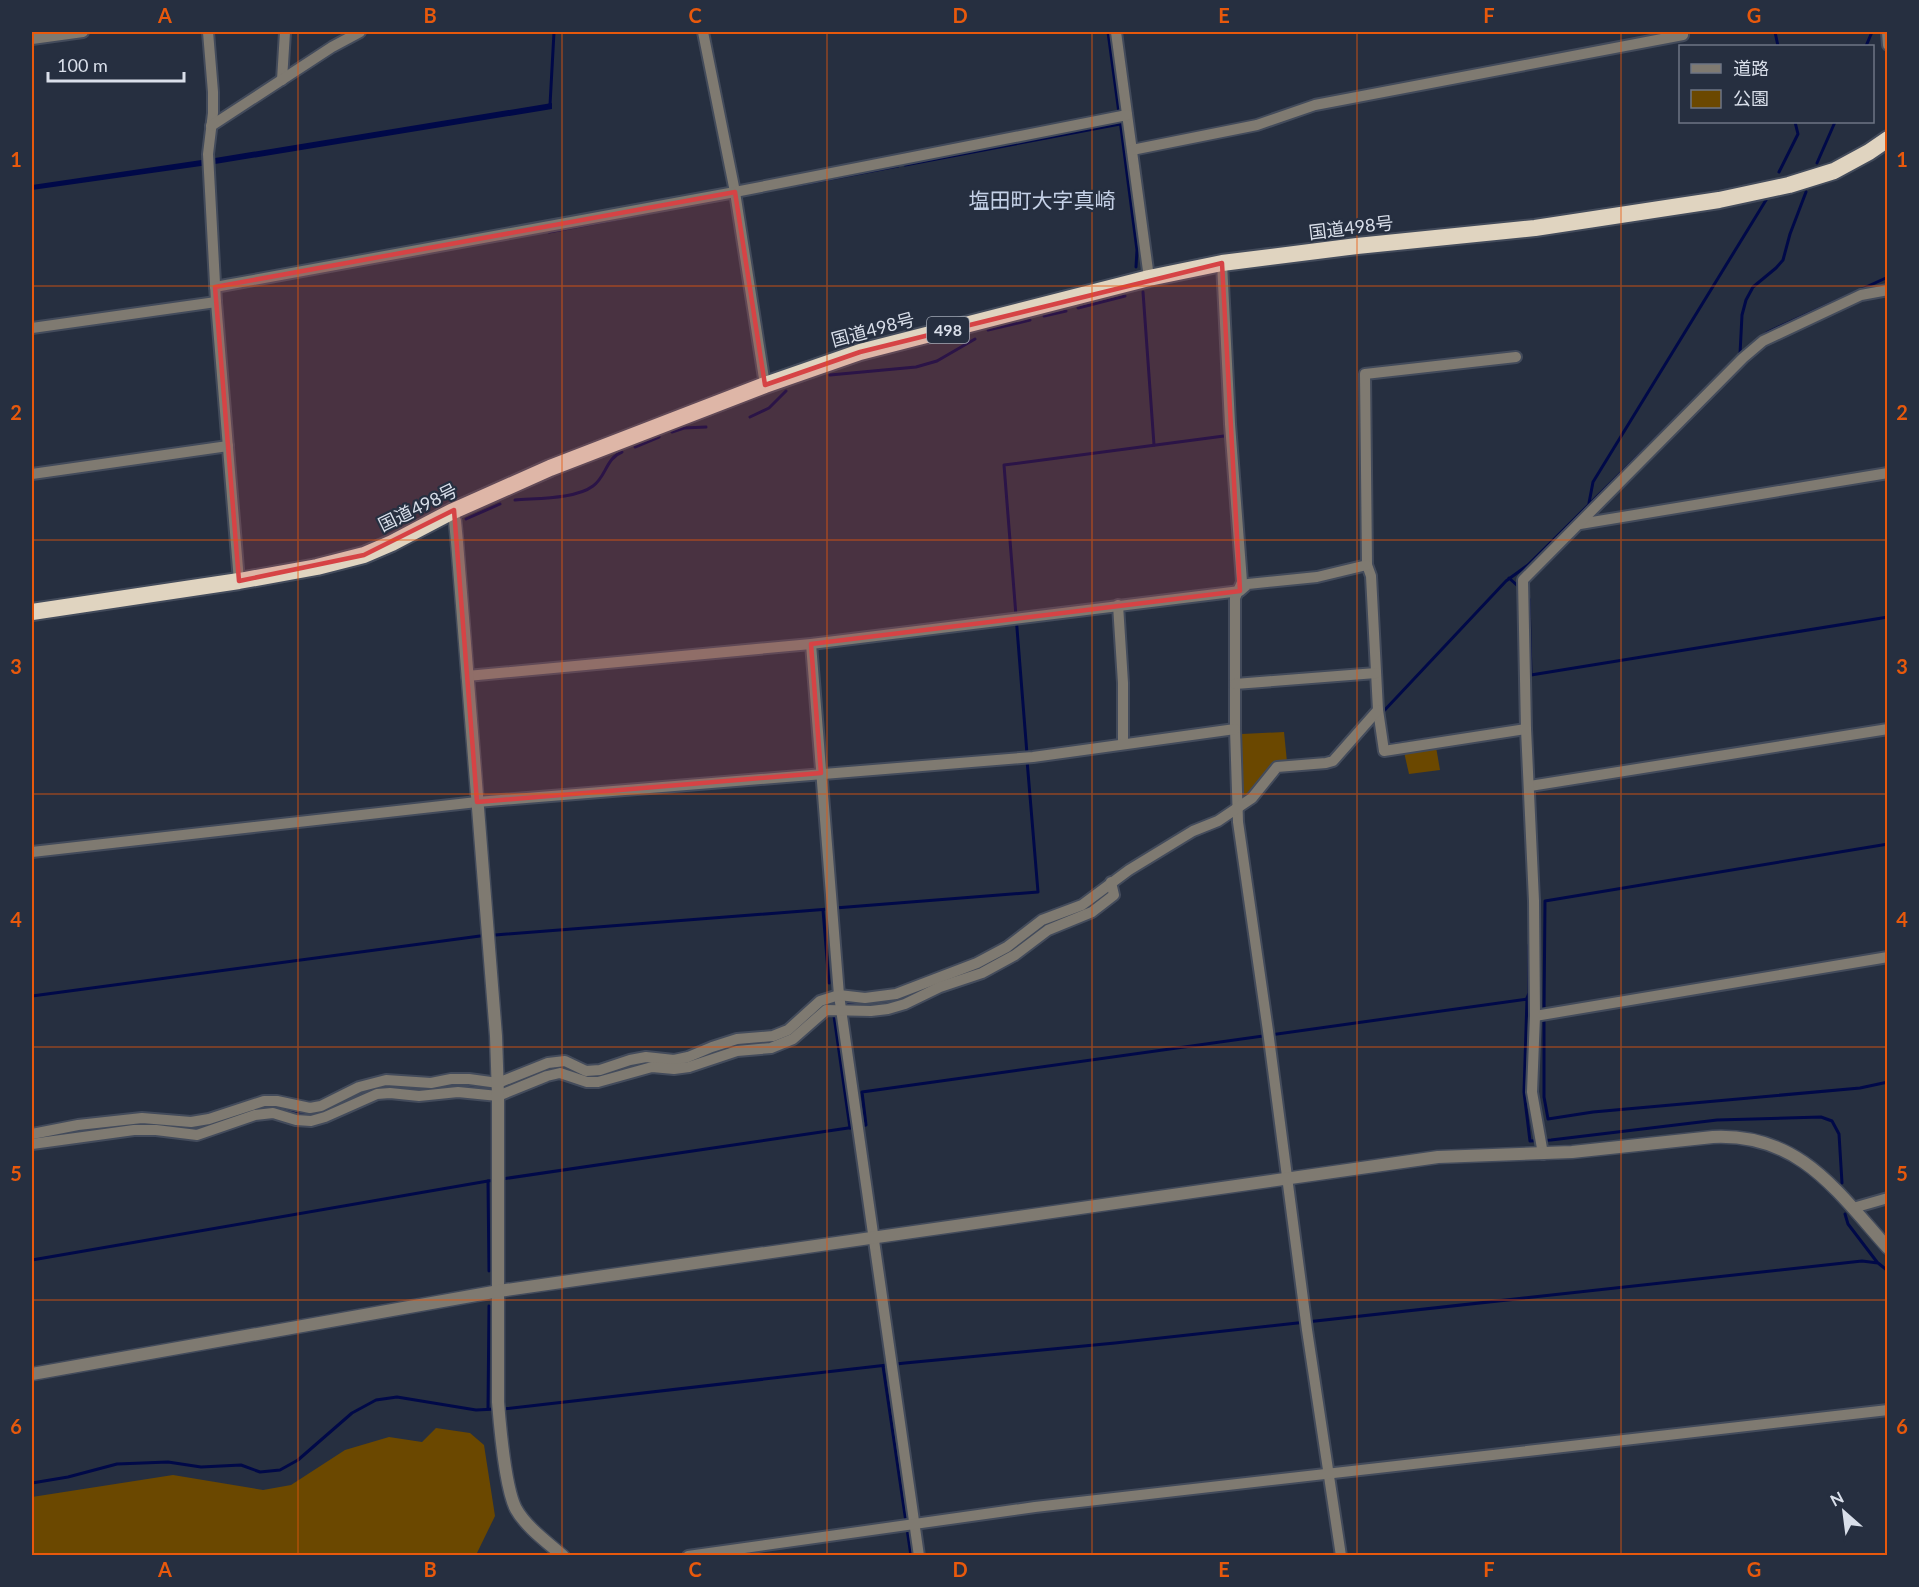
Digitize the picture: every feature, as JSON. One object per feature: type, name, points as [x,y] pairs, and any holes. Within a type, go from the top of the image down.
[{"type":"highway","name":"国道498号","points":[[32,612],[239,581],[317,567],[364,555],[451,512],[550,468],[765,385],[860,352],[1149,278],[1222,263],[1535,228],[1719,200],[1789,185],[1834,171],[1869,152],[1887,139]]},
{"type":"street","points":[[32,39],[83,32]]},
{"type":"street","points":[[208,32],[213,92],[208,154],[215,287],[239,581]]},
{"type":"street","points":[[282,80],[285,32]]},
{"type":"street","points":[[211,126],[332,47],[360,32]]},
{"type":"street","points":[[703,32],[735,192],[765,385]]},
{"type":"street","points":[[1116,32],[1149,278]]},
{"type":"street","points":[[1887,32],[1887,45]]},
{"type":"street","points":[[1132,150],[1257,125],[1315,105],[1683,35]]},
{"type":"street","points":[[215,287],[735,192],[1127,115]]},
{"type":"street","points":[[1222,263],[1230,424],[1242,582],[1240,591]]},
{"type":"street","points":[[1542,1150],[1532,1092],[1535,1016],[1534,901],[1526,729],[1523,580],[1743,358],[1763,341],[1861,295],[1887,290]]},
{"type":"street","points":[[32,328],[216,302]]},
{"type":"street","points":[[1516,357],[1365,374],[1367,565],[1371,576],[1378,715],[1384,751],[1526,729]]},
{"type":"street","points":[[32,474],[228,446]]},
{"type":"street","points":[[1580,524],[1887,473]]},
{"type":"street","points":[[451,512],[455,521],[457,542],[498,1090],[499,1416],[511,1493],[516,1508],[524,1520],[563,1556]]},
{"type":"street","points":[[1341,1556],[1307,1330],[1269,1036],[1238,822],[1235,598],[1248,584],[1317,577],[1367,565]]},
{"type":"street","points":[[467,676],[812,644],[1240,591]]},
{"type":"street","points":[[1118,605],[1123,683],[1123,744]]},
{"type":"street","points":[[812,644],[838,995],[891,1357],[909,1525],[919,1556]]},
{"type":"street","points":[[1235,684],[1376,674]]},
{"type":"street","points":[[32,1134],[78,1125],[142,1118],[191,1122],[209,1119],[264,1101],[277,1101],[310,1108],[321,1106],[359,1087],[386,1080],[431,1083],[451,1079],[469,1079],[498,1090],[548,1063],[565,1061],[586,1071],[600,1070],[646,1057],[674,1060],[737,1040],[773,1036],[788,1030],[820,1001],[838,995],[865,998],[896,994],[977,963],[1007,947],[1042,920],[1082,905],[1129,870],[1193,831],[1218,821],[1252,798],[1277,767],[1326,764],[1332,761],[1378,715]]},
{"type":"street","points":[[32,852],[477,802],[1033,757],[1235,729]]},
{"type":"street","points":[[1530,786],[1887,729]]},
{"type":"street","points":[[32,1144],[134,1130],[156,1130],[196,1136],[255,1115],[273,1113],[310,1121],[325,1117],[377,1094],[418,1096],[498,1090],[560,1073],[587,1082],[598,1082],[652,1067],[674,1069],[689,1067],[737,1051],[771,1048],[793,1039],[826,1010],[888,1009],[905,1004],[940,987],[982,973],[1016,955],[1048,930],[1092,912],[1114,895],[1111,882]]},
{"type":"street","points":[[1535,1016],[1887,957]]},
{"type":"street","points":[[32,1374],[499,1291],[1438,1157],[1713,1137],[1748,1138],[1777,1146],[1808,1165],[1853,1208],[1887,1248]]},
{"type":"street","points":[[1853,1208],[1887,1198]]},
{"type":"street","points":[[688,1556],[1035,1507],[1887,1410]]},
{"type":"highlighted area","points":[[735,192],[765,385],[860,352],[1222,263],[1240,591],[811,644],[821,773],[477,802],[454,510],[364,555],[239,581],[215,287]]},
{"type":"green space","points":[[1284,732],[1287,762],[1248,796],[1241,797],[1242,734]]},
{"type":"green space","points":[[1436,747],[1440,770],[1409,774],[1404,752]]},
{"type":"green space","points":[[436,1428],[470,1433],[484,1445],[495,1516],[477,1553],[473,1555],[32,1555],[32,1497],[173,1475],[263,1490],[291,1485],[345,1450],[389,1437],[422,1442]]},
{"type":"shaded area","points":[[552,103],[552,109],[215,164],[32,190],[32,185],[215,158]]},
{"type":"waterway","points":[[549,105],[554,32]]},
{"type":"waterway","points":[[1108,32],[1119,113]]},
{"type":"waterway","points":[[1775,32],[1778,45]]},
{"type":"waterway","points":[[1866,45],[1872,32]]},
{"type":"waterway","points":[[1120,120],[1137,250],[1136,267]]},
{"type":"waterway","points":[[1779,172],[1798,134],[1795,123]]},
{"type":"waterway","points":[[1817,163],[1835,123]]},
{"type":"waterway","points":[[905,165],[1120,124]]},
{"type":"waterway","points":[[798,185],[898,166]]},
{"type":"waterway","points":[[1740,354],[1742,315],[1746,300],[1753,287],[1783,260],[1806,192]]},
{"type":"waterway","points":[[1589,503],[1593,482],[1766,200]]},
{"type":"waterway","points":[[549,232],[674,208]]},
{"type":"waterway","points":[[1762,337],[1768,332],[1888,277]]},
{"type":"waterway","points":[[1143,292],[1154,445]]},
{"type":"waterway","points":[[1078,308],[1125,296]]},
{"type":"waterway","points":[[1044,316],[1066,311]]},
{"type":"waterway","points":[[988,330],[1030,320]]},
{"type":"waterway","points":[[830,375],[916,367],[937,361],[975,339]]},
{"type":"waterway","points":[[1381,714],[1506,581],[1528,565],[1745,350]]},
{"type":"waterway","points":[[750,417],[769,408],[786,391]]},
{"type":"waterway","points":[[672,432],[684,428],[706,427]]},
{"type":"waterway","points":[[1027,754],[1004,465],[1224,436]]},
{"type":"waterway","points":[[635,447],[659,437]]},
{"type":"waterway","points":[[515,500],[556,497],[586,490],[601,478],[609,463],[622,452]]},
{"type":"waterway","points":[[466,519],[500,504]]},
{"type":"waterway","points":[[1509,578],[1519,587]]},
{"type":"waterway","points":[[1529,599],[1531,675],[1888,617]]},
{"type":"waterway","points":[[1392,744],[1429,739]]},
{"type":"waterway","points":[[835,908],[1038,892],[1027,760]]},
{"type":"waterway","points":[[1219,826],[1234,817]]},
{"type":"waterway","points":[[1130,875],[1191,838]]},
{"type":"waterway","points":[[1544,1011],[1545,901],[1888,844]]},
{"type":"waterway","points":[[1085,910],[1111,890]]},
{"type":"waterway","points":[[495,935],[829,909]]},
{"type":"waterway","points":[[823,910],[829,983]]},
{"type":"waterway","points":[[1025,941],[1045,925],[1062,919]]},
{"type":"waterway","points":[[32,996],[480,936]]},
{"type":"waterway","points":[[1527,998],[1529,993],[1529,945]]},
{"type":"waterway","points":[[983,965],[999,958]]},
{"type":"waterway","points":[[861,1126],[866,1125],[862,1092],[1527,999],[1524,1092],[1530,1141],[1717,1120],[1821,1117],[1832,1121],[1839,1134],[1842,1183]]},
{"type":"waterway","points":[[883,1005],[897,1001]]},
{"type":"waterway","points":[[812,1015],[819,1009],[834,1003],[874,1006]]},
{"type":"waterway","points":[[834,1016],[850,1128]]},
{"type":"waterway","points":[[1544,1017],[1544,1097],[1548,1119],[1593,1112],[1860,1088],[1888,1082]]},
{"type":"waterway","points":[[732,1046],[773,1042]]},
{"type":"waterway","points":[[701,1057],[725,1048]]},
{"type":"waterway","points":[[605,1075],[627,1066]]},
{"type":"waterway","points":[[556,1067],[581,1074]]},
{"type":"waterway","points":[[520,1082],[539,1072]]},
{"type":"waterway","points":[[253,1110],[274,1106],[304,1115],[321,1112],[369,1091],[386,1087],[431,1089],[457,1086],[491,1090]]},
{"type":"waterway","points":[[228,1119],[244,1113]]},
{"type":"waterway","points":[[131,1125],[144,1123],[155,1125]]},
{"type":"waterway","points":[[42,1137],[116,1127]]},
{"type":"waterway","points":[[191,1129],[205,1127]]},
{"type":"waterway","points":[[502,1179],[855,1127]]},
{"type":"waterway","points":[[489,1271],[488,1181],[496,1180]]},
{"type":"waterway","points":[[32,1260],[488,1181]]},
{"type":"waterway","points":[[1845,1214],[1848,1224],[1877,1262]]},
{"type":"waterway","points":[[503,1409],[905,1363],[1115,1343],[1862,1261],[1878,1263],[1888,1271]]},
{"type":"waterway","points":[[488,1409],[489,1306]]},
{"type":"waterway","points":[[883,1366],[911,1556]]},
{"type":"waterway","points":[[32,1483],[68,1477],[117,1464],[168,1462],[201,1467],[241,1465],[260,1472],[280,1470],[298,1460],[352,1413],[376,1400],[397,1397],[476,1410],[496,1409]]},
{"type":"district","name":"塩田町大字真崎","points":[[1042,201]]}]
